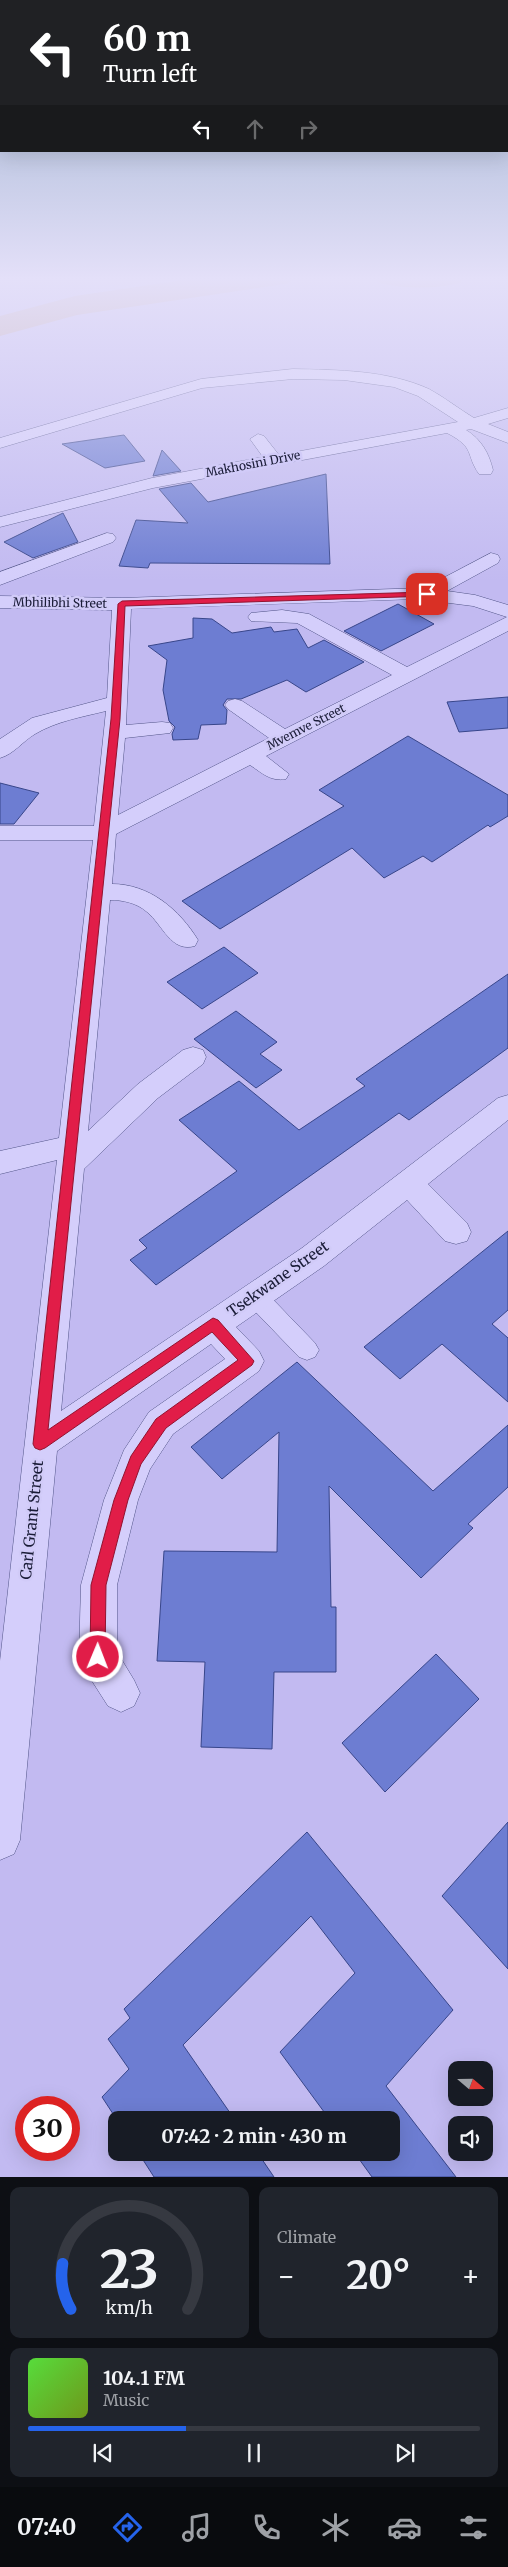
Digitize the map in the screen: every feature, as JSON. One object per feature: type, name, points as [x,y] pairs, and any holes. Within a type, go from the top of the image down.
[{"type":"street","points":[[0,443],[201,384],[261,378]]},
{"type":"street","points":[[361,378],[397,383],[424,393],[472,424],[508,438]]},
{"type":"street","name":"Makhosini Drive","points":[[0,522],[67,498],[472,424],[508,413]]},
{"type":"street","points":[[368,426],[383,440]]},
{"type":"street","points":[[449,428],[464,435],[482,452],[485,470]]},
{"type":"street","points":[[258,439],[274,460]]},
{"type":"street","points":[[457,454],[482,452]]},
{"type":"street","points":[[163,466],[179,478]]},
{"type":"street","points":[[0,579],[107,538]]},
{"type":"street","points":[[427,594],[491,559]]},
{"type":"street","name":"Mbhilibhi Street","points":[[0,602],[122,604],[427,594],[460,597],[508,612]]},
{"type":"street","name":"Carl Grant Street","points":[[0,1840],[115,732],[122,604]]},
{"type":"street","points":[[226,619],[282,616],[302,618],[406,675]]},
{"type":"street","name":"Mvemve Street","points":[[105,832],[508,623]]},
{"type":"street","points":[[0,751],[39,721],[116,702]]},
{"type":"street","points":[[235,704],[284,738]]},
{"type":"street","points":[[115,732],[162,728]]},
{"type":"street","points":[[251,756],[278,774]]},
{"type":"street","points":[[0,833],[105,832]]},
{"type":"street","points":[[98,892],[127,892],[155,905],[186,940]]},
{"type":"street","points":[[0,1163],[13,1158],[71,1156],[148,1091],[193,1057]]},
{"type":"street","name":"Tsekwane Street","points":[[40,1444],[313,1257],[508,1105]]},
{"type":"street","points":[[408,1182],[456,1232]]},
{"type":"street","points":[[121,1693],[98,1657],[98,1585],[121,1500],[136,1461],[161,1424],[248,1361],[213,1324]]},
{"type":"lane","points":[[254,1296],[306,1350]]},
{"type":"building","points":[[124,435],[145,461],[105,468],[62,444]]},
{"type":"building","points":[[162,450],[181,471],[153,476]]},
{"type":"building","points":[[326,474],[330,564],[150,563],[148,568],[119,566],[136,520],[188,523],[159,489],[191,483],[208,502]]},
{"type":"building","points":[[63,513],[78,542],[33,558],[4,542]]},
{"type":"building","points":[[398,604],[434,624],[381,651],[344,631]]},
{"type":"building","points":[[193,618],[212,619],[232,633],[271,627],[274,632],[297,629],[308,648],[324,640],[364,662],[306,692],[287,680],[241,699],[227,699],[223,705],[227,710],[226,724],[201,725],[198,739],[173,740],[172,734],[175,727],[169,721],[163,690],[167,660],[148,646],[193,638]]},
{"type":"building","points":[[508,697],[508,728],[459,732],[447,702]]},
{"type":"building","points":[[408,736],[508,795],[508,816],[490,827],[488,825],[432,862],[423,856],[384,878],[352,848],[220,929],[182,901],[344,806],[319,790]]},
{"type":"building","points":[[0,783],[39,793],[14,824],[0,824]]},
{"type":"building","points":[[224,947],[258,973],[202,1009],[167,982]]},
{"type":"building","points":[[508,974],[508,1048],[409,1120],[399,1113],[156,1285],[130,1260],[147,1248],[139,1240],[237,1171],[179,1120],[239,1081],[299,1130],[365,1086],[356,1079]]},
{"type":"building","points":[[236,1011],[277,1042],[260,1054],[282,1070],[256,1088],[194,1039]]},
{"type":"building","points":[[508,1231],[508,1310],[492,1324],[508,1338],[508,1402],[442,1344],[400,1379],[364,1347]]},
{"type":"building","points":[[297,1362],[433,1491],[508,1425],[508,1487],[468,1524],[473,1528],[421,1578],[329,1486],[331,1607],[336,1607],[336,1672],[274,1672],[272,1749],[201,1747],[205,1662],[157,1661],[164,1551],[277,1552],[279,1432],[222,1479],[191,1447]]},
{"type":"building","points":[[436,1654],[479,1699],[385,1792],[342,1743]]},
{"type":"building","points":[[508,1822],[508,1969],[442,1896]]},
{"type":"building","points":[[307,1832],[453,2010],[386,2086],[456,2177],[372,2177],[360,2161],[400,2161],[400,2111],[323,2111],[280,2052],[355,1973],[311,1916],[183,2045],[229,2111],[111,2111],[102,2097],[129,2069],[108,2039],[130,2018],[124,2009]]},
{"type":"building","points":[[144,2161],[263,2161],[274,2177],[154,2177]]},
{"type":"route","points":[[98,1657],[98,1585],[121,1500],[136,1461],[161,1424],[248,1361],[237,1352],[213,1324],[40,1444],[105,833],[116,719],[122,604],[427,594]]}]
